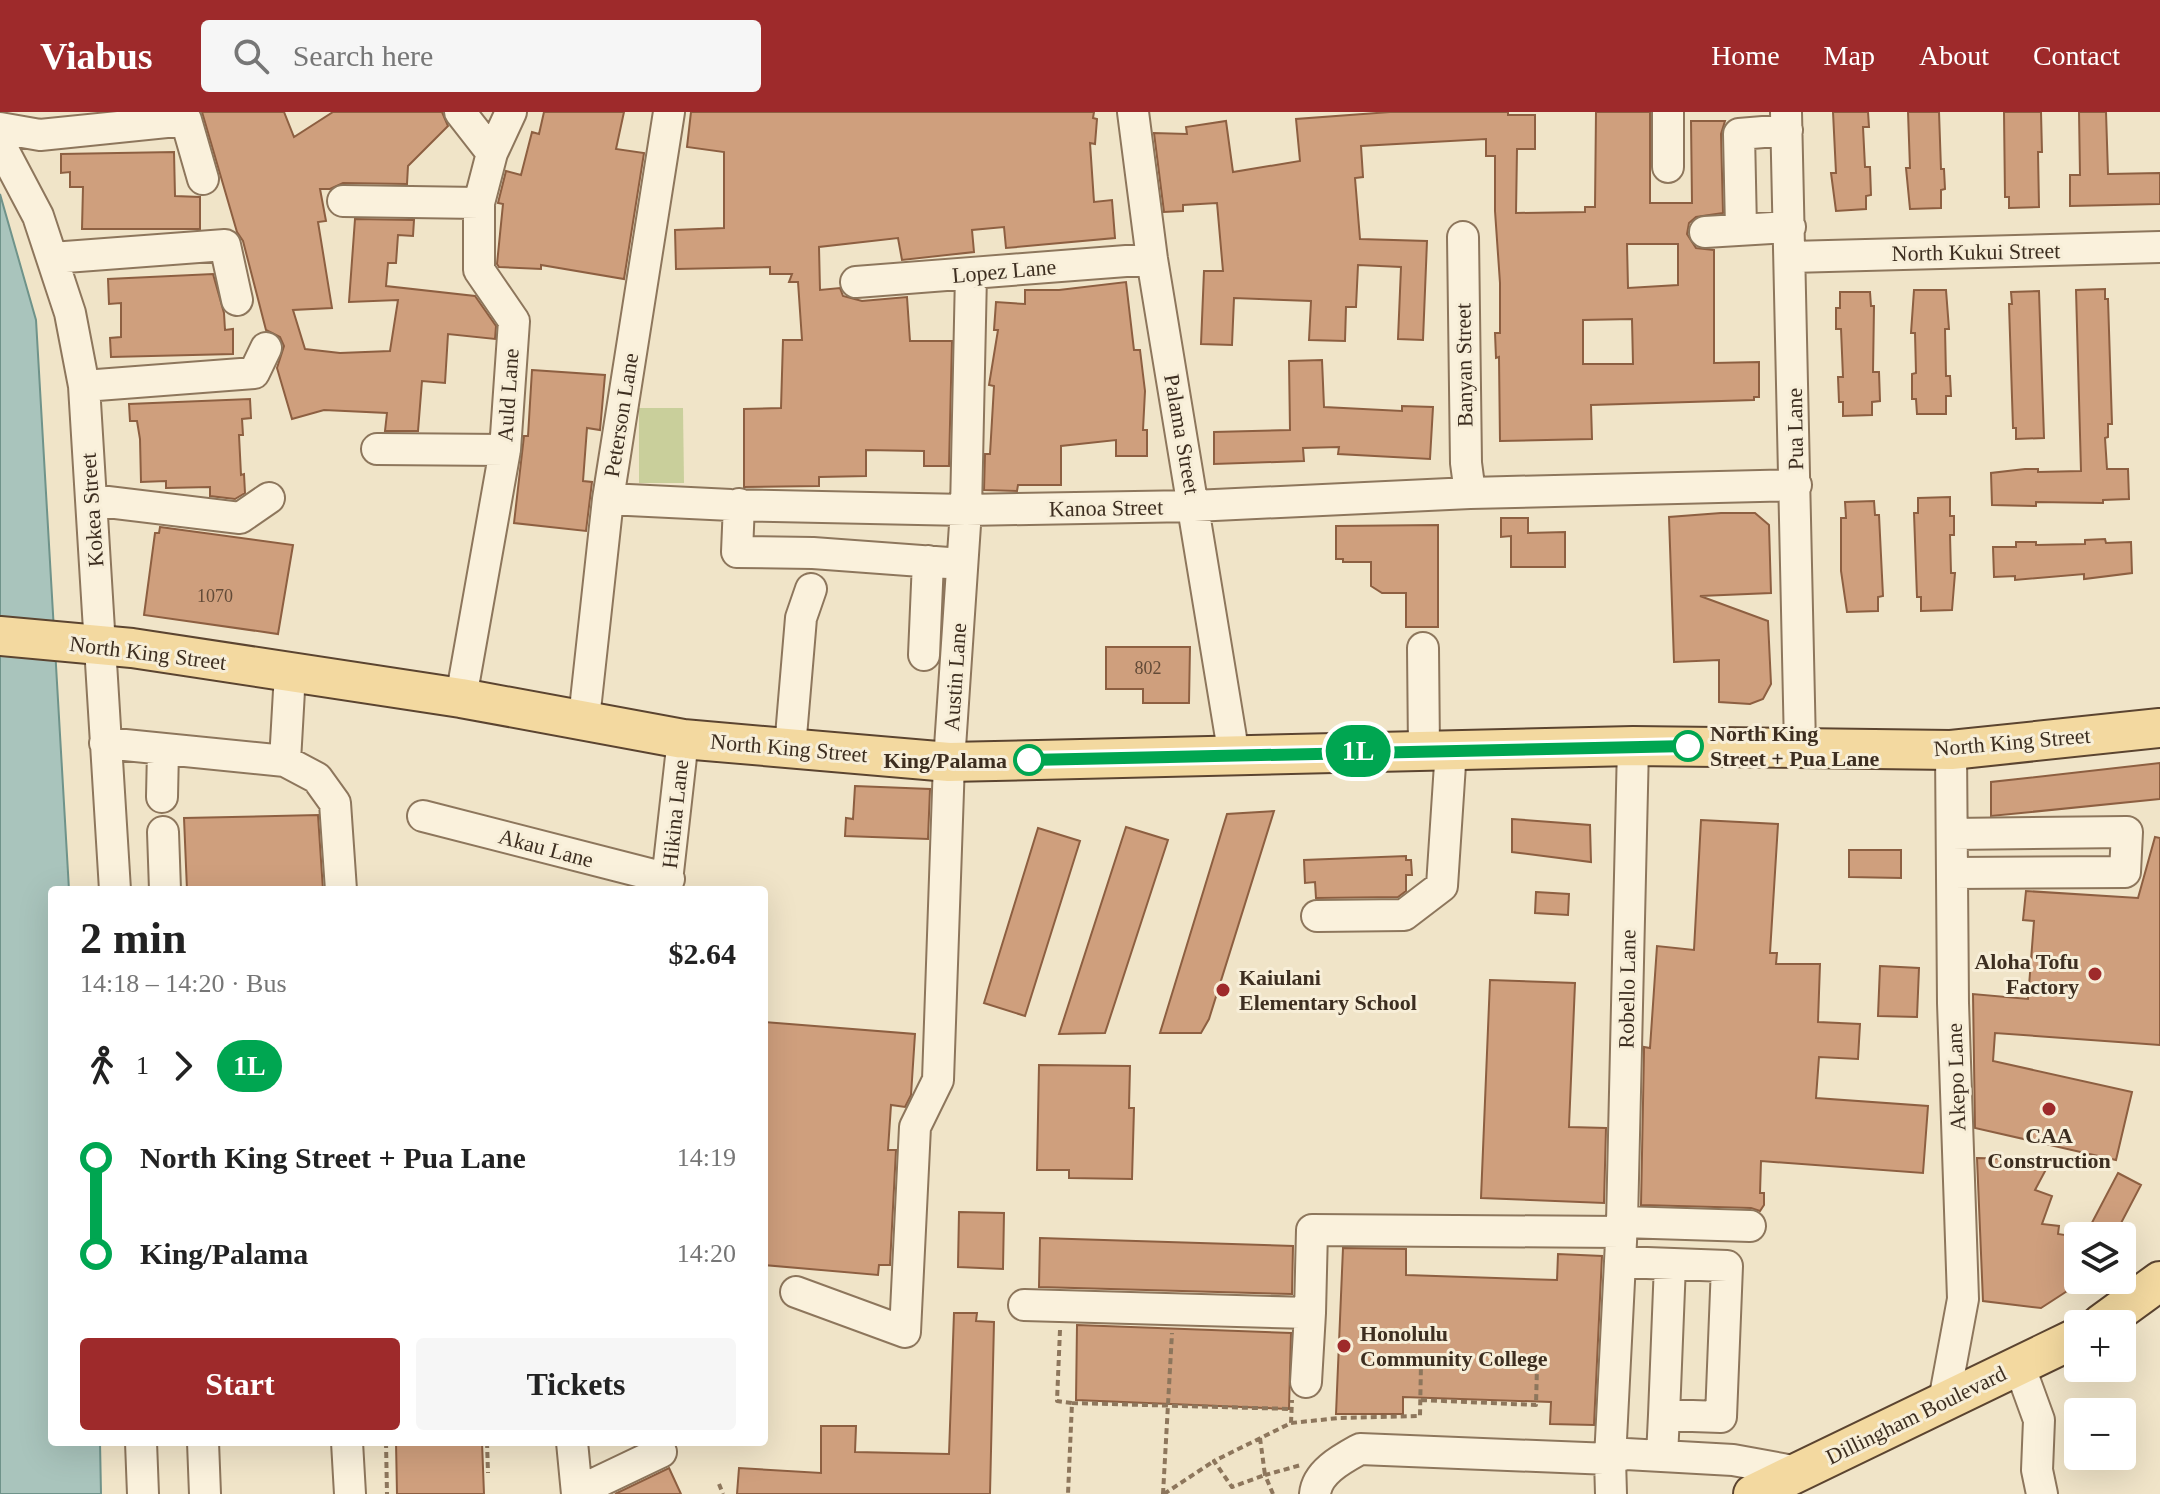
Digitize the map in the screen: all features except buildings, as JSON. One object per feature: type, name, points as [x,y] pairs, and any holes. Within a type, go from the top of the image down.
[{"type":"main road","name":"North King Street","points":[[0,636],[88,644],[461,698],[683,739],[949,762],[1633,746],[1951,750],[2160,728]]},
{"type":"main road","points":[[2120,1310],[2160,1281]]},
{"type":"main road","name":"Dillingham Boulevard","points":[[1753,1494],[2064,1344]]},
{"type":"street","points":[[460,112],[492,153]]},
{"type":"street","name":"Auld Lane","points":[[461,698],[505,450],[514,321],[479,270],[479,203],[492,153],[511,112]]},
{"type":"street","name":"Peterson Lane","points":[[584,719],[608,499],[669,112]]},
{"type":"street","name":"Palama Street","points":[[1133,112],[1152,259],[1234,756]]},
{"type":"street","points":[[1668,112],[1668,167]]},
{"type":"street","points":[[0,128],[40,135],[186,120],[203,179]]},
{"type":"street","points":[[1741,229],[1739,134],[1786,121]]},
{"type":"street","name":"Pua Lane","points":[[1786,121],[1800,746]]},
{"type":"street","name":"Kokea Street","points":[[0,144],[38,216],[70,313],[84,386],[91,500],[88,644],[105,743],[115,886]]},
{"type":"street","points":[[343,201],[479,203]]},
{"type":"street","name":"North Kukui Street","points":[[1705,232],[1741,229],[1791,242],[2160,247]]},
{"type":"street","name":"Banyan Street","points":[[1463,237],[1466,463],[1470,493]]},
{"type":"street","points":[[52,258],[225,245],[237,300]]},
{"type":"street","name":"Lopez Lane","points":[[856,282],[1152,259]]},
{"type":"street","name":"Austin Lane","points":[[796,1292],[905,1332],[915,1127],[938,1080],[949,762],[966,510],[971,274]]},
{"type":"street","points":[[84,386],[254,373],[266,348]]},
{"type":"street","points":[[377,449],[505,450]]},
{"type":"street","name":"Kanoa Street","points":[[608,499],[966,510],[1194,506],[1470,493],[1796,485]]},
{"type":"street","points":[[91,500],[240,518],[269,498]]},
{"type":"street","points":[[739,504],[737,552],[812,569],[928,561],[962,564]]},
{"type":"street","points":[[924,655],[928,561]]},
{"type":"street","points":[[790,748],[801,618],[812,569]]},
{"type":"street","points":[[1317,916],[1404,915],[1442,886],[1438,750],[1423,648]]},
{"type":"street","points":[[285,761],[290,673]]},
{"type":"street","name":"Hikina Lane","points":[[667,885],[683,739]]},
{"type":"street","points":[[105,743],[285,761],[317,778],[335,803],[341,886]]},
{"type":"street","name":"Robello Lane","points":[[1611,1494],[1610,1459],[1622,1227],[1633,746]]},
{"type":"street","points":[[162,797],[163,750]]},
{"type":"street","name":"Akepo Lane","points":[[1944,1401],[1963,1299],[1951,750]]},
{"type":"street","name":"Akau Lane","points":[[423,816],[667,885]]},
{"type":"street","points":[[163,832],[165,886]]},
{"type":"street","points":[[1952,834],[2127,832],[2125,872],[1952,873]]},
{"type":"street","points":[[1299,1389],[1310,1313],[1312,1230],[1750,1226]]},
{"type":"street","points":[[1620,1262],[1727,1266],[1721,1417],[1664,1415]]},
{"type":"street","points":[[1662,1456],[1670,1264]]},
{"type":"street","points":[[1024,1305],[1310,1313]]},
{"type":"street","points":[[2019,1365],[2039,1420],[2036,1443],[2042,1494]]},
{"type":"street","points":[[141,1446],[143,1494]]},
{"type":"street","points":[[203,1446],[205,1494]]},
{"type":"street","points":[[347,1446],[350,1494]]},
{"type":"street","points":[[572,1446],[577,1493],[661,1452]]},
{"type":"street","points":[[1315,1494],[1316,1486],[1334,1464],[1360,1449],[1610,1459],[1626,1454],[1733,1460],[1799,1472]]},
{"type":"path","points":[[1061,1321],[1057,1401],[1292,1409]]},
{"type":"path","points":[[1164,1494],[1172,1324]]},
{"type":"path","points":[[1164,1494],[1214,1461],[1291,1423],[1420,1416],[1421,1363]]},
{"type":"path","points":[[1421,1400],[1536,1405],[1537,1366]]},
{"type":"path","points":[[1291,1423],[1299,1389]]},
{"type":"path","points":[[1068,1494],[1072,1403]]},
{"type":"path","points":[[1260,1438],[1265,1475],[1273,1494]]},
{"type":"path","points":[[386,1446],[387,1494]]},
{"type":"path","points":[[487,1446],[488,1473]]},
{"type":"path","points":[[1214,1461],[1232,1487],[1307,1463]]},
{"type":"green space","points":[[639,408],[683,408],[684,483],[639,483]]},
{"type":"water","points":[[0,194],[36,320],[69,886],[48,886],[48,1446],[100,1446],[101,1494],[0,1494]]},
{"type":"bus line","name":"1L","points":[[1029,760],[1688,746]]},
{"type":"place","name":"North King Street + Pua Lane","points":[[1688,746]]},
{"type":"place","name":"King/Palama","points":[[1029,760]]},
{"type":"place","name":"Aloha Tofu Factory","points":[[2095,974]]},
{"type":"place","name":"Kaiulani Elementary School","points":[[1223,990]]},
{"type":"place","name":"CAA Construction","points":[[2049,1109]]},
{"type":"place","name":"Honolulu Community College","points":[[1344,1346]]}]
